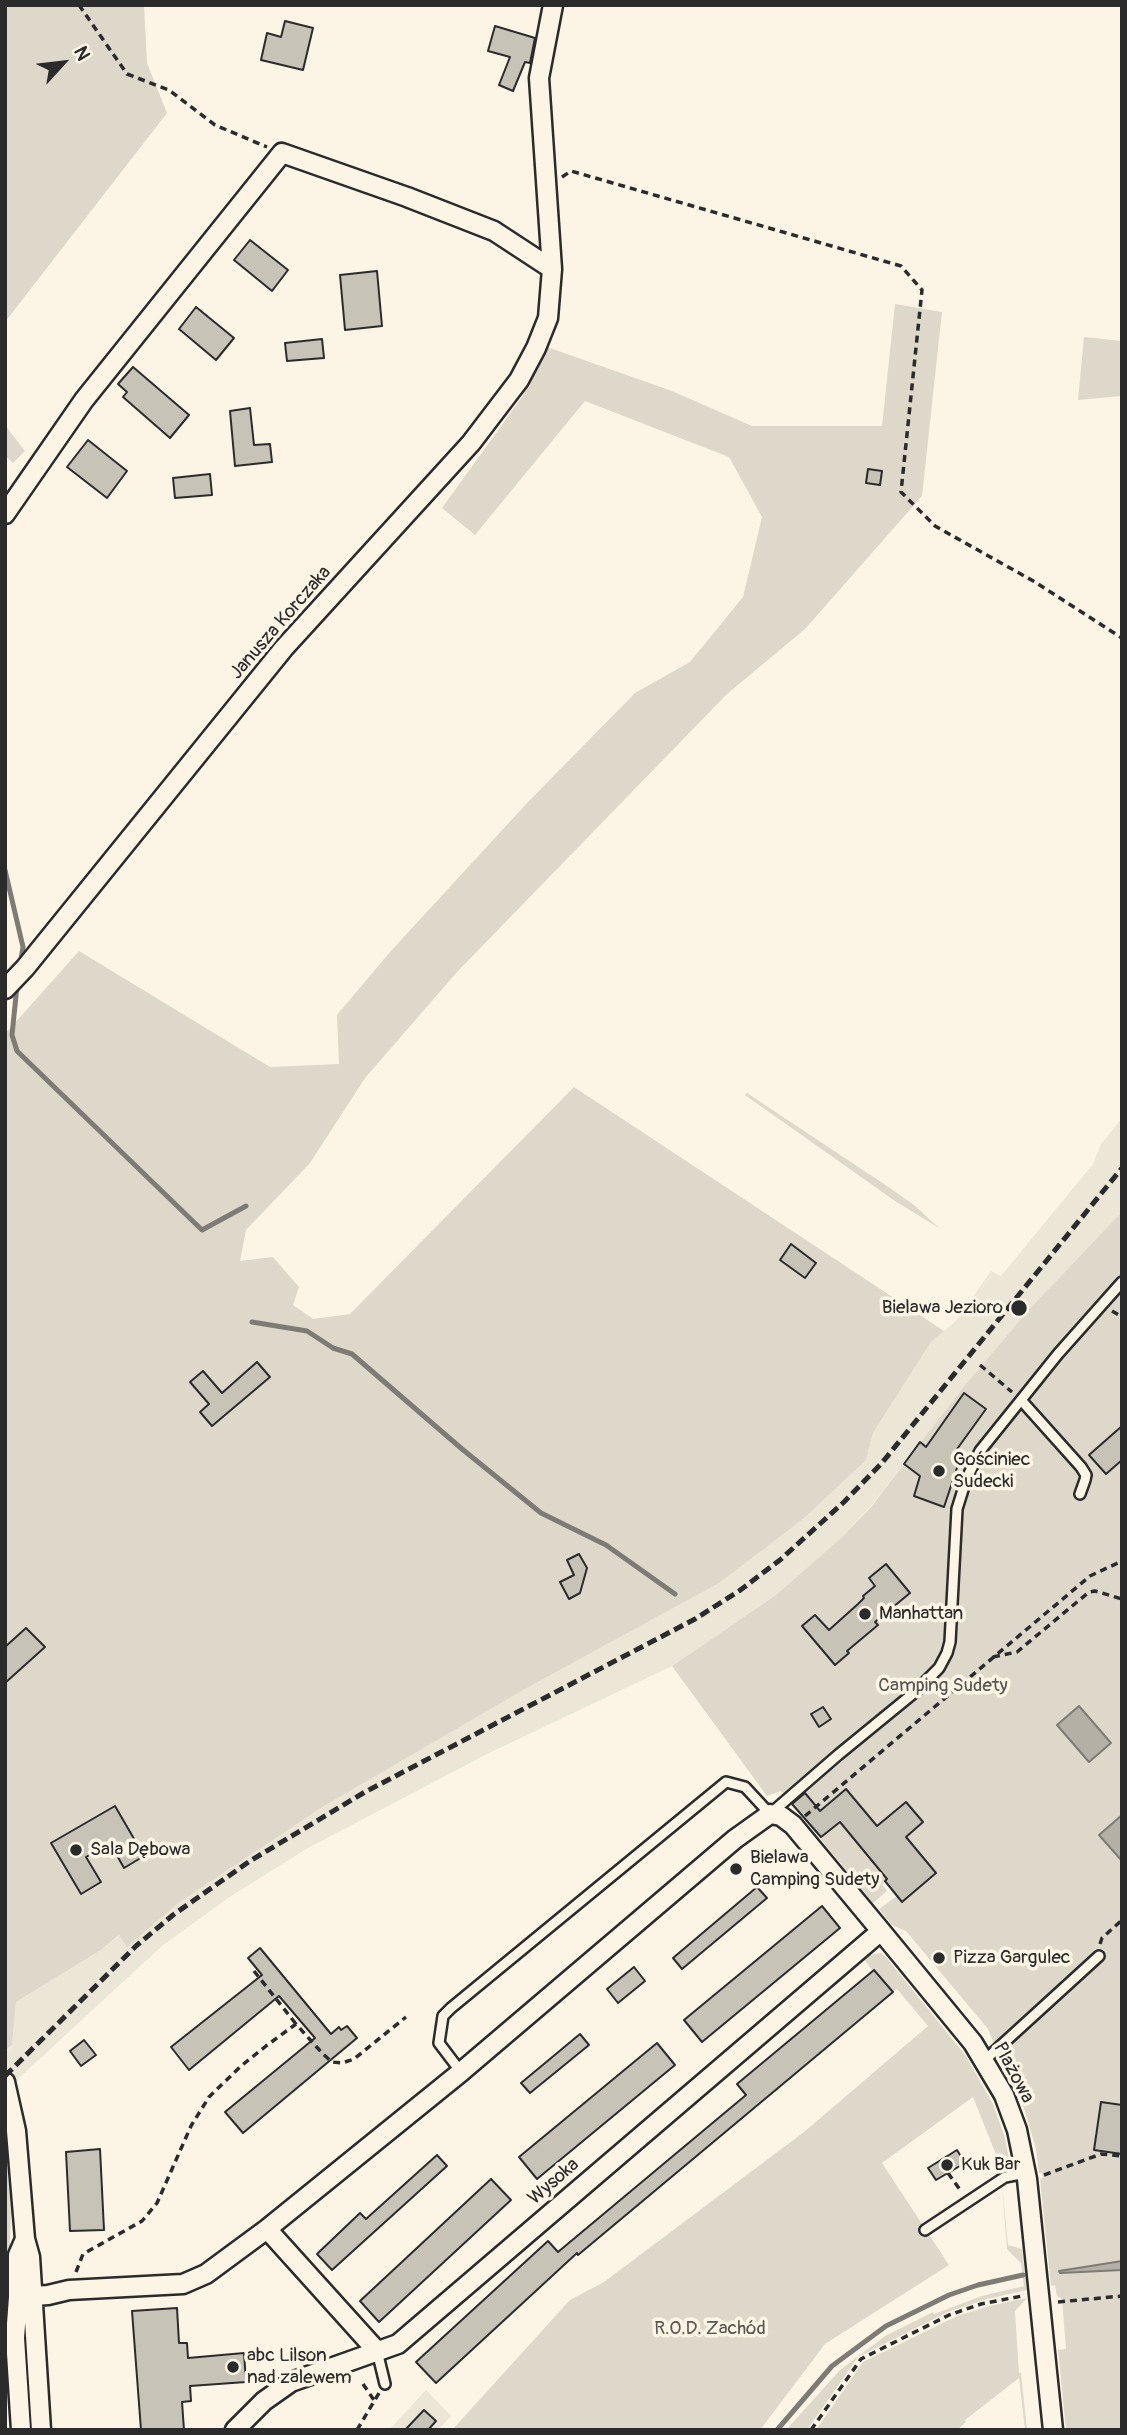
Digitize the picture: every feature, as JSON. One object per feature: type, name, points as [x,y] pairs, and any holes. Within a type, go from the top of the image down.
[{"type":"street","name":"Janusza Korczaka","points":[[6,988],[284,648],[471,443],[519,380],[548,318],[552,269],[539,78],[553,5]]},
{"type":"street","points":[[5,514],[84,400],[282,153],[494,231],[552,269]]},
{"type":"street","points":[[19,2297],[69,2290],[183,2284],[206,2274],[267,2229],[461,2072],[735,1839],[770,1814]]},
{"type":"street","name":"Plażowa","points":[[770,1814],[781,1815],[793,1825],[985,2060],[1003,2092],[1034,2174],[1053,2430]]},
{"type":"street","name":"Wysoka","points":[[234,2430],[264,2401],[291,2382],[398,2344],[881,1931]]},
{"type":"street","points":[[5,2082],[16,2131],[24,2239],[18,2255],[19,2297],[15,2338],[22,2430]]},
{"type":"street","points":[[267,2229],[377,2351]]},
{"type":"street","points":[[19,2297],[41,2430]]},
{"type":"lane","points":[[461,2072],[439,2043],[443,2016],[451,2008],[726,1782],[745,1787],[770,1814],[915,1692],[939,1668],[947,1653],[952,1627],[957,1509],[966,1480],[980,1451],[1122,1282]]},
{"type":"lane","points":[[1021,1400],[1086,1475],[1080,1494]]},
{"type":"lane","points":[[985,2060],[1099,1956]]},
{"type":"lane","points":[[925,2230],[1005,2177],[1034,2174]]},
{"type":"lane","points":[[377,2351],[385,2384]]},
{"type":"path","points":[[79,5],[127,74],[169,90],[215,125],[282,153]]},
{"type":"path","points":[[547,190],[571,171],[901,266],[922,290],[901,492],[935,526],[1035,582],[1122,638]]},
{"type":"path","points":[[980,1365],[1021,1400]]},
{"type":"path","points":[[801,1819],[1092,1574],[1122,1560]]},
{"type":"path","points":[[993,1657],[1016,1653],[1089,1593],[1095,1591],[1122,1599]]},
{"type":"path","points":[[1099,1956],[1101,1940],[1122,1920]]},
{"type":"path","points":[[254,1971],[296,2024],[332,2062],[342,2063],[354,2059],[406,2017]]},
{"type":"path","points":[[69,2290],[83,2253],[142,2221],[157,2203],[191,2126],[209,2098],[241,2066],[296,2024]]},
{"type":"path","points":[[1034,2174],[1102,2154],[1122,2156]]},
{"type":"path","points":[[948,2173],[968,2202]]},
{"type":"path","points":[[811,2430],[861,2359],[949,2315],[981,2304],[1029,2294]]},
{"type":"path","points":[[1062,2301],[1122,2296]]},
{"type":"path","points":[[363,2384],[374,2400]]},
{"type":"path","points":[[357,2430],[385,2384]]},
{"type":"shaded area","points":[[1122,1118],[1122,1212],[1003,1341],[870,1507],[842,1537],[776,1595],[672,1666],[487,1754],[308,1848],[231,1896],[162,1946],[20,2077],[5,2096],[5,2052],[12,2045],[16,2002],[101,1950],[162,1902],[866,1460],[873,1433],[931,1342],[956,1321],[991,1271],[1001,1276],[1093,1164],[1101,1144]]},
{"type":"shaded area","points":[[1079,1706],[1111,1743],[1089,1762],[1057,1725]]},
{"type":"shaded area","points":[[1122,1815],[1122,1861],[1099,1835]]},
{"type":"shaded area","points":[[1122,2261],[1122,2270],[1059,2271]]},
{"type":"shaded area","points":[[426,2390],[451,2416],[438,2430],[389,2430]]},
{"type":"green space","points":[[5,5],[144,5],[147,63],[167,113],[5,322]]},
{"type":"green space","points":[[895,304],[942,312],[922,496],[805,629],[727,694],[458,971],[365,1078],[310,1163],[246,1230],[240,1261],[273,1257],[299,1287],[293,1305],[313,1319],[350,1314],[574,1087],[944,1331],[931,1342],[873,1433],[866,1460],[804,1518],[719,1583],[530,1686],[322,1807],[178,1903],[127,1947],[119,1935],[101,1950],[16,2002],[12,2045],[5,2051],[5,1034],[79,951],[270,1067],[339,1064],[337,1015],[390,952],[528,802],[635,693],[690,662],[743,597],[762,517],[729,457],[585,401],[475,535],[442,508],[522,397],[547,347],[672,391],[752,426],[882,426]]},
{"type":"green space","points":[[1084,337],[1122,341],[1122,396],[1078,400]]},
{"type":"green space","points":[[5,425],[25,451],[13,463],[5,456]]},
{"type":"green space","points":[[747,1093],[890,1188],[939,1228],[895,1201],[745,1095]]},
{"type":"green space","name":"Camping Sudety","points":[[1122,1212],[1122,2430],[1066,2430],[1058,2350],[1066,2349],[1062,2299],[1057,2296],[1055,2285],[1051,2286],[1040,2179],[1043,2178],[1042,2173],[1039,2173],[1036,2149],[1024,2108],[1008,2071],[1010,2054],[999,2042],[994,2044],[988,2029],[906,1931],[892,1925],[879,1909],[897,1896],[885,1882],[882,1884],[887,1891],[873,1903],[781,1791],[767,1796],[672,1666],[776,1595],[842,1537],[871,1507],[963,1388],[1027,1312]]},
{"type":"green space","name":"R.O.D. Zachód","points":[[868,1950],[871,1955],[880,1953],[886,1957],[966,2056],[993,2104],[1005,2138],[1009,2159],[994,2176],[999,2162],[973,2097],[882,2163],[949,2265],[825,2344],[760,2430],[452,2430],[570,2300],[604,2282],[804,2132],[928,2026],[897,1989],[894,1991],[875,1969],[872,1970],[861,1955]]},
{"type":"green space","points":[[5,2134],[11,2211],[9,2261],[5,2272]]},
{"type":"green space","points":[[1002,2185],[1008,2245],[1022,2249],[1027,2290],[948,2312],[858,2357],[807,2430],[786,2430],[840,2370],[885,2336],[933,2312],[934,2314],[982,2296],[1024,2286],[1021,2263],[1007,2249]]},
{"type":"green space","points":[[1027,2298],[1015,2311],[1019,2373],[1027,2430],[1019,2378],[965,2420],[957,2430],[816,2430],[863,2362],[957,2316]]},
{"type":"building","points":[[285,21],[313,28],[303,70],[261,60],[267,33],[281,37]]},
{"type":"building","points":[[495,26],[535,38],[530,63],[525,62],[513,91],[499,85],[510,57],[488,51]]},
{"type":"building","points":[[250,240],[288,270],[272,291],[234,260]]},
{"type":"building","points":[[377,271],[382,326],[345,330],[340,275]]},
{"type":"building","points":[[196,307],[234,338],[216,360],[179,329]]},
{"type":"building","points":[[322,339],[324,358],[287,361],[285,343]]},
{"type":"building","points":[[133,367],[189,415],[170,438],[123,397],[127,392],[118,384]]},
{"type":"building","points":[[250,408],[254,445],[270,444],[272,462],[235,466],[230,411]]},
{"type":"building","points":[[88,440],[127,471],[107,498],[67,467]]},
{"type":"building","points":[[868,469],[882,471],[880,485],[866,483]]},
{"type":"building","points":[[210,474],[212,495],[175,498],[173,478]]},
{"type":"building","points":[[791,1244],[816,1263],[805,1278],[780,1260]]},
{"type":"building","points":[[257,1362],[270,1377],[212,1426],[200,1412],[209,1404],[190,1382],[203,1371],[222,1393]]},
{"type":"building","points":[[964,1393],[986,1409],[952,1456],[960,1459],[944,1507],[914,1496],[920,1476],[904,1464],[920,1442],[926,1447]]},
{"type":"building","points":[[1122,1426],[1122,1460],[1106,1474],[1089,1455]]},
{"type":"building","points":[[579,1554],[587,1568],[580,1593],[569,1599],[560,1582],[574,1575],[567,1560]]},
{"type":"building","name":"Manhattan","points":[[886,1564],[910,1593],[875,1622],[878,1625],[835,1665],[802,1626],[815,1615],[829,1630],[875,1586],[869,1578]]},
{"type":"building","points":[[26,1628],[45,1647],[5,1683],[5,1647]]},
{"type":"building","points":[[823,1707],[831,1719],[819,1727],[811,1714]]},
{"type":"building","points":[[846,1789],[877,1826],[906,1802],[923,1822],[906,1837],[936,1873],[902,1902],[885,1881],[887,1879],[840,1822],[821,1837],[792,1804],[805,1793],[820,1811]]},
{"type":"building","name":"Sala Dębowa","points":[[115,1806],[144,1856],[124,1868],[110,1843],[86,1857],[101,1882],[81,1894],[51,1843]]},
{"type":"building","points":[[757,1887],[767,1898],[682,1969],[673,1958]]},
{"type":"building","points":[[822,1906],[840,1928],[702,2042],[684,2020]]},
{"type":"building","points":[[260,1948],[331,2034],[339,2027],[341,2030],[347,2026],[357,2038],[243,2133],[225,2112],[315,2038],[279,1996],[189,2070],[171,2047],[262,1975],[248,1958]]},
{"type":"building","points":[[634,1967],[645,1981],[618,2003],[607,1989]]},
{"type":"building","points":[[874,1970],[893,1992],[578,2255],[577,2253],[436,2383],[416,2362],[548,2241],[558,2252],[746,2095],[737,2084]]},
{"type":"building","points":[[580,2034],[589,2045],[530,2093],[521,2083]]},
{"type":"building","points":[[84,2040],[96,2055],[81,2066],[70,2051]]},
{"type":"building","points":[[657,2043],[675,2065],[537,2179],[519,2157]]},
{"type":"building","points":[[1101,2102],[1122,2105],[1122,2154],[1094,2150]]},
{"type":"building","points":[[100,2149],[104,2230],[70,2231],[66,2152]]},
{"type":"building","name":"Kuk Bar","points":[[957,2150],[965,2163],[936,2180],[928,2168]]},
{"type":"building","points":[[437,2155],[447,2166],[332,2270],[317,2254],[360,2213],[366,2219]]},
{"type":"building","points":[[491,2179],[511,2200],[379,2322],[360,2301]]},
{"type":"building","points":[[177,2308],[179,2343],[187,2343],[188,2358],[244,2353],[246,2382],[190,2386],[191,2401],[182,2402],[184,2430],[141,2430],[132,2311]]},
{"type":"building","points":[[424,2410],[436,2421],[428,2430],[405,2430]]},
{"type":"waterway","points":[[5,870],[23,947],[20,966]]},
{"type":"waterway","points":[[17,986],[12,1035],[17,1051],[202,1230],[246,1206]]},
{"type":"waterway","points":[[252,1322],[307,1331],[333,1348],[352,1354],[541,1513],[606,1545],[675,1594]]},
{"type":"waterway","points":[[777,2430],[832,2366],[886,2326],[949,2295],[1023,2275]]},
{"type":"railway","points":[[5,2076],[136,1946],[173,1915],[250,1861],[365,1792],[695,1619],[780,1560],[881,1464],[1122,1168]]},
{"type":"place","name":"Bielawa Jezioro","points":[[1019,1308]]},
{"type":"place","name":"Gościniec Sudecki","points":[[939,1471]]},
{"type":"place","name":"Manhattan","points":[[865,1614]]},
{"type":"place","name":"Sala Dębowa","points":[[76,1850]]},
{"type":"place","name":"Bielawa Camping Sudety","points":[[736,1869]]},
{"type":"place","name":"Pizza Gargulec","points":[[939,1958]]},
{"type":"place","name":"Kuk Bar","points":[[947,2165]]},
{"type":"place","name":"abc Lilson nad zalewem","points":[[233,2367]]}]
